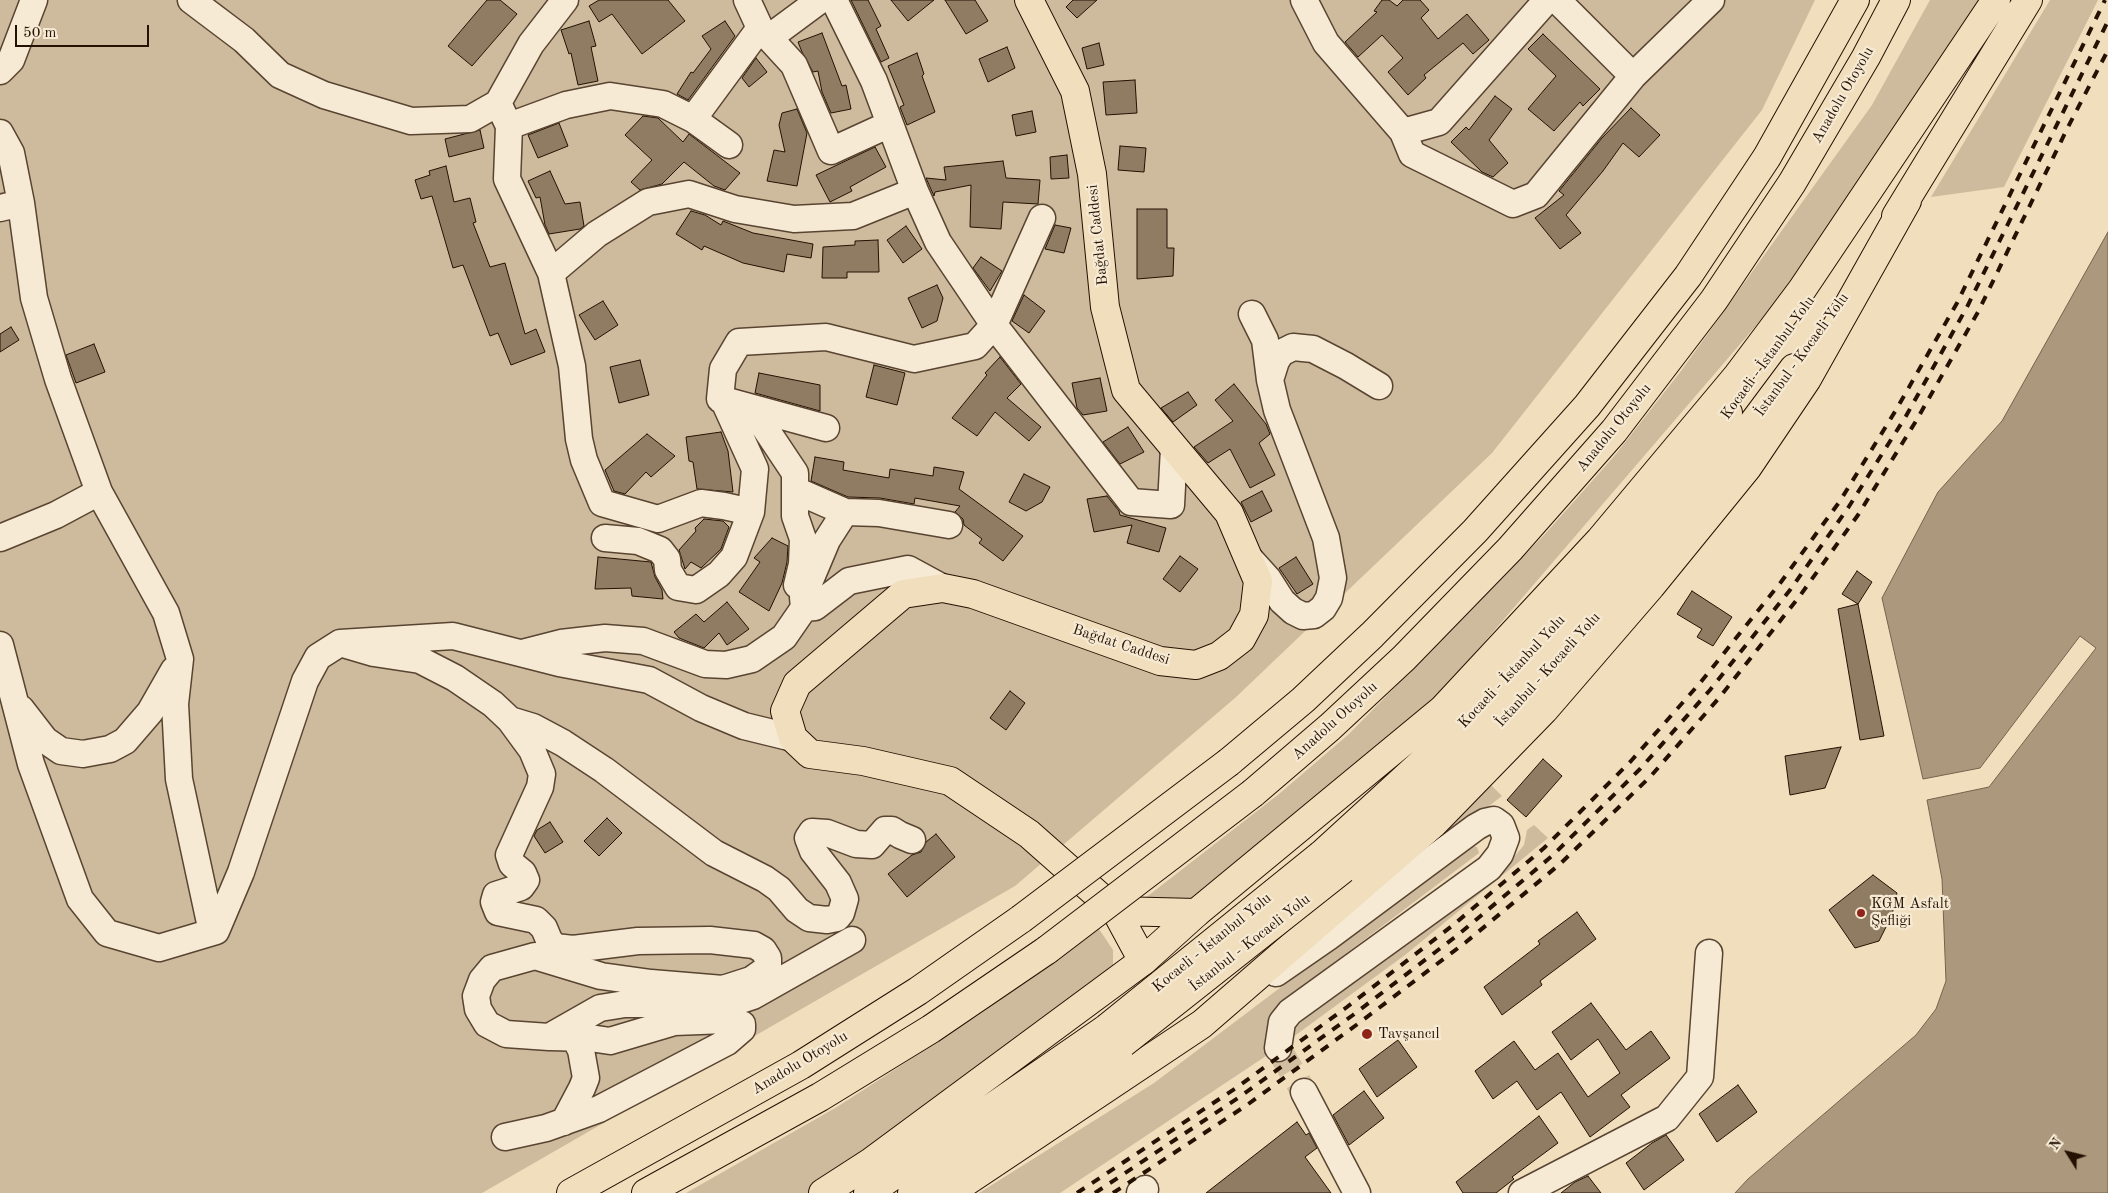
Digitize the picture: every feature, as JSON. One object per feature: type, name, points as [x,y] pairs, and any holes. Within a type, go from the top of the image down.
[{"type":"main road","name":"Bağdat Caddesi","points":[[792,738],[785,711],[797,684],[903,594],[943,588],[973,594],[1160,661],[1196,665],[1219,656],[1241,639],[1254,615],[1258,581],[1229,513],[1126,390],[1105,307],[1092,174],[1075,91],[1029,0]]},
{"type":"main road","name":"Anadolu Otoyolu","points":[[571,1193],[802,1065],[918,991],[1021,919],[1229,762],[1303,700],[1372,635],[1475,531],[1587,406],[1688,276],[1761,164],[1836,37],[1855,0]]},
{"type":"main road","name":"Anadolu Otoyolu","points":[[646,1193],[820,1097],[931,1029],[1047,950],[1253,793],[1330,727],[1404,658],[1510,549],[1614,431],[1714,300],[1792,183],[1866,57],[1896,0]]},
{"type":"main road","name":"Kocaeli - İstanbul Yolu","points":[[1332,862],[1547,637],[1695,459],[1808,305],[1885,187],[1997,0]]},
{"type":"main road","points":[[823,1193],[871,1162],[1143,960],[1196,913],[1443,709],[1600,540],[1738,375],[1801,291],[1997,0]]},
{"type":"main road","name":"İstanbul - Kocaeli Yolu","points":[[912,1193],[1115,1036],[1469,755],[1566,654],[1715,474],[1830,319],[1907,201],[2028,0]]},
{"type":"main road","points":[[949,1193],[1202,1024],[1320,934],[1433,824],[1544,710],[1651,586],[1748,468],[1807,378],[1907,201]]},
{"type":"main road","points":[[792,738],[810,754],[863,761],[950,781],[1029,834],[1116,911],[1143,960],[1149,983],[1171,1015],[1182,1021],[1202,1024]]},
{"type":"main road","points":[[1116,911],[1196,913],[1243,886],[1259,880],[1276,883],[1320,934]]},
{"type":"main road","points":[[868,1193],[1115,1036]]},
{"type":"street","points":[[0,71],[11,60],[34,0]]},
{"type":"street","points":[[191,0],[244,40],[280,75],[324,95],[412,121],[470,119],[498,103],[531,44],[565,0]]},
{"type":"street","points":[[747,0],[765,32],[794,64],[831,151],[890,124]]},
{"type":"street","points":[[693,119],[765,32],[820,0]]},
{"type":"street","points":[[834,0],[874,80],[914,191],[938,242],[994,325],[1130,502],[1171,505],[1174,448]]},
{"type":"street","points":[[1304,0],[1326,43],[1403,132],[1412,154],[1513,204],[1536,195],[1633,76],[1711,0]]},
{"type":"street","points":[[1403,132],[1439,122],[1548,0],[1633,76]]},
{"type":"street","points":[[509,126],[566,105],[610,96],[663,104],[693,119],[729,144]]},
{"type":"street","points":[[498,103],[509,126],[507,179],[551,273],[572,366],[578,439],[584,460],[602,503],[658,519],[701,503],[751,512]]},
{"type":"street","points":[[0,132],[11,153],[10,206],[58,379],[99,492],[166,613],[180,659],[175,704],[179,779],[212,932]]},
{"type":"street","points":[[551,273],[597,234],[648,202],[689,194],[735,209],[794,219],[853,216],[914,191]]},
{"type":"street","points":[[826,428],[720,399],[723,369],[739,342],[826,337],[914,359],[976,346],[994,325],[1042,218]]},
{"type":"street","points":[[1247,555],[1268,579],[1282,601],[1293,611],[1303,616],[1314,615],[1323,608],[1329,598],[1333,578],[1326,538],[1277,410],[1270,380],[1265,340],[1252,314]]},
{"type":"street","points":[[1270,380],[1281,353],[1292,347],[1313,349],[1379,386]]},
{"type":"street","points":[[606,538],[638,540],[660,550],[667,558],[668,570],[678,587],[696,590],[719,574],[734,557],[751,512],[755,469],[736,404]]},
{"type":"street","points":[[732,652],[741,650],[761,638],[786,613],[795,595],[802,564],[802,540],[795,516],[795,473],[763,425],[736,404]]},
{"type":"street","points":[[795,490],[845,512],[879,514],[949,525]]},
{"type":"street","points":[[0,538],[56,515],[99,492]]},
{"type":"street","points":[[522,653],[561,643],[605,638],[643,641],[705,664],[726,665],[752,660],[784,637],[804,608],[803,597],[806,588],[827,540],[845,512]]},
{"type":"street","points":[[804,608],[815,606],[850,581],[908,568],[943,588]]},
{"type":"street","points":[[0,645],[31,764],[80,899],[107,933],[159,948],[216,931],[241,872],[305,681],[318,657],[340,643],[453,636],[559,663],[649,680],[701,708],[744,726],[792,738]]},
{"type":"street","points":[[340,643],[374,653],[420,660],[455,678],[493,704],[510,720],[532,750],[542,774],[540,787],[509,854],[512,864],[523,873],[526,880],[520,887],[496,895],[494,902],[498,912],[536,920],[544,928],[549,940],[555,947],[573,949],[638,941],[710,940],[754,945],[763,950],[768,958],[768,968],[751,980],[723,989],[651,983],[600,976],[535,956],[492,968],[482,980],[476,996],[478,1009],[487,1024],[506,1034],[610,1041],[674,1022],[726,1020],[742,1024],[742,1029],[727,1042],[599,1109],[564,1122],[505,1137]]},
{"type":"street","points":[[14,698],[45,740],[61,751],[84,754],[110,749],[125,741],[150,712],[180,659]]},
{"type":"street","points":[[510,720],[533,727],[563,743],[604,770],[714,853],[765,879],[780,889],[796,910],[809,918],[827,920],[837,918],[841,913],[845,899],[838,883],[813,851],[808,838],[812,832],[827,833],[856,844],[872,845],[885,830],[892,830],[900,836],[912,840]]},
{"type":"street","points":[[1278,1048],[1282,1022],[1290,1012],[1489,868],[1500,854],[1506,838],[1501,825],[1494,820],[1476,827],[1320,934]]},
{"type":"street","points":[[561,1037],[600,1008],[625,1004],[729,1004],[753,996],[852,940]]},
{"type":"street","points":[[1522,1193],[1667,1118],[1700,1077],[1709,952]]},
{"type":"street","points":[[561,1037],[581,1050],[586,1078],[564,1122]]},
{"type":"street","points":[[1304,1092],[1357,1193]]},
{"type":"shaded area","points":[[0,0],[1815,0],[1762,110],[1492,453],[1235,698],[1015,886],[482,1193],[0,1193]]},
{"type":"shaded area","points":[[1930,0],[1981,0],[1814,258],[1426,710],[1188,904],[1135,906],[1279,794],[1349,734],[1546,533],[1616,454],[1681,371],[1872,105]]},
{"type":"shaded area","points":[[2050,0],[2098,0],[2004,187],[1931,197]]},
{"type":"shaded area","points":[[2108,232],[2108,1193],[1735,1193],[1748,1179],[1916,1035],[1936,1009],[1946,981],[1942,879],[1927,800],[1989,787],[2096,648],[2080,636],[1980,768],[1923,779],[1882,598],[1938,492],[2002,421]]},
{"type":"shaded area","points":[[1490,784],[1502,796],[1366,900]]},
{"type":"shaded area","points":[[1534,825],[1548,838],[1405,955],[1278,1048],[1060,1193],[979,1193],[1154,1083],[1469,845],[1477,847],[1479,853],[1295,992],[1278,1047],[1302,1021],[1384,961],[1508,864],[1524,845],[1527,830]]},
{"type":"shaded area","points":[[1099,929],[1113,950],[1113,965],[1105,979],[810,1193],[686,1193],[837,1107],[979,1015]]},
{"type":"building","points":[[487,0],[500,0],[517,14],[472,66],[448,46]]},
{"type":"building","points":[[599,0],[668,0],[685,21],[642,54],[612,14],[599,22],[589,6]]},
{"type":"building","points":[[851,0],[868,0],[881,26],[876,29],[889,58],[881,62]]},
{"type":"building","points":[[891,0],[934,0],[908,21]]},
{"type":"building","points":[[945,0],[975,0],[988,21],[966,34]]},
{"type":"building","points":[[1073,0],[1097,0],[1077,18],[1066,7]]},
{"type":"building","points":[[1382,0],[1389,0],[1397,6],[1403,0],[1420,0],[1429,10],[1421,18],[1438,39],[1467,14],[1489,40],[1473,54],[1463,43],[1424,75],[1426,78],[1408,95],[1388,72],[1403,58],[1382,35],[1358,57],[1345,42],[1377,12],[1374,11]]},
{"type":"building","points":[[589,21],[596,46],[591,47],[598,81],[578,85],[571,53],[569,54],[561,30]]},
{"type":"building","points":[[725,21],[735,36],[688,100],[677,94],[691,72],[693,73],[711,49],[702,36]]},
{"type":"building","points":[[822,33],[842,86],[846,85],[851,109],[831,113],[822,92],[818,71],[813,72],[798,42]]},
{"type":"building","points":[[1543,34],[1600,89],[1583,106],[1580,102],[1554,131],[1528,109],[1556,76],[1528,49]]},
{"type":"building","points":[[1099,43],[1104,65],[1087,69],[1082,48]]},
{"type":"building","points":[[1007,47],[1015,68],[988,82],[979,59]]},
{"type":"building","points":[[917,53],[924,74],[922,76],[935,112],[907,125],[900,107],[904,105],[888,66]]},
{"type":"building","points":[[756,58],[767,72],[749,87],[742,78]]},
{"type":"building","points":[[1135,80],[1137,113],[1106,115],[1103,82]]},
{"type":"building","points":[[1495,96],[1512,109],[1489,140],[1508,163],[1493,177],[1482,172],[1451,142],[1466,127],[1469,130]]},
{"type":"building","points":[[1631,108],[1660,135],[1639,157],[1623,143],[1603,171],[1566,215],[1581,233],[1560,249],[1535,218],[1564,195],[1559,191],[1602,138]]},
{"type":"building","points":[[797,109],[807,133],[797,186],[767,181],[774,150],[785,152],[779,125],[782,113]]},
{"type":"building","points":[[1032,111],[1036,132],[1016,136],[1012,115]]},
{"type":"building","points":[[643,116],[658,118],[683,142],[689,134],[740,173],[725,190],[714,186],[684,162],[662,184],[640,190],[631,182],[652,160],[625,135]]},
{"type":"building","points":[[559,123],[568,146],[538,158],[528,135]]},
{"type":"building","points":[[480,130],[484,148],[449,157],[445,139]]},
{"type":"building","points":[[1120,146],[1146,148],[1144,172],[1118,170]]},
{"type":"building","points":[[875,147],[886,167],[850,187],[852,191],[830,202],[816,175]]},
{"type":"building","points":[[1067,155],[1069,178],[1051,179],[1050,157]]},
{"type":"building","points":[[1003,161],[1006,178],[1040,180],[1038,204],[1003,202],[1001,229],[970,227],[971,185],[935,192],[934,196],[926,178],[946,180],[944,167]]},
{"type":"building","points":[[446,166],[454,202],[470,198],[476,222],[473,223],[490,267],[505,263],[525,334],[536,329],[545,352],[511,365],[498,333],[490,336],[463,265],[453,268],[432,196],[421,199],[415,180],[430,175],[429,171]]},
{"type":"building","points":[[550,171],[565,204],[580,202],[584,226],[580,229],[549,234],[545,225],[540,197],[536,198],[528,181]]},
{"type":"building","points":[[1137,209],[1167,209],[1167,248],[1174,248],[1173,276],[1137,279]]},
{"type":"building","points":[[691,211],[705,215],[721,225],[723,221],[753,233],[813,244],[811,258],[787,254],[784,272],[743,263],[704,246],[702,250],[676,234]]},
{"type":"building","points":[[1055,225],[1071,228],[1064,253],[1045,249]]},
{"type":"building","points":[[906,226],[922,249],[903,263],[887,240]]},
{"type":"building","points":[[878,240],[879,272],[847,272],[847,278],[822,278],[823,247],[855,245],[855,241]]},
{"type":"building","points":[[981,257],[1002,271],[990,291],[973,268]]},
{"type":"building","points":[[937,285],[943,298],[937,321],[922,328],[908,298]]},
{"type":"building","points":[[1024,295],[1045,311],[1029,333],[1012,321]]},
{"type":"building","points":[[603,301],[618,325],[595,340],[579,315]]},
{"type":"building","points":[[11,327],[19,340],[0,352],[0,334]]},
{"type":"building","points":[[94,344],[105,372],[76,383],[66,355]]},
{"type":"building","points":[[1000,357],[1021,384],[1007,398],[1041,427],[1029,441],[995,412],[977,436],[952,418],[987,375],[985,373]]},
{"type":"building","points":[[640,360],[649,395],[619,403],[610,367]]},
{"type":"building","points":[[874,365],[905,373],[897,405],[866,397]]},
{"type":"building","points":[[759,373],[820,385],[820,411],[755,393]]},
{"type":"building","points":[[1100,378],[1107,411],[1083,415],[1077,408],[1072,383]]},
{"type":"building","points":[[1234,384],[1266,424],[1270,434],[1259,443],[1275,475],[1250,488],[1230,449],[1208,463],[1194,447],[1233,421],[1215,400]]},
{"type":"building","points":[[1188,392],[1197,405],[1173,422],[1161,408]]},
{"type":"building","points":[[1128,427],[1144,452],[1120,464],[1103,442]]},
{"type":"building","points":[[721,432],[728,451],[733,492],[697,489],[693,462],[689,461],[686,437]]},
{"type":"building","points":[[647,434],[675,456],[651,477],[646,472],[625,494],[614,491],[605,470]]},
{"type":"building","points":[[815,457],[844,462],[843,470],[889,478],[890,469],[933,476],[934,467],[964,472],[959,489],[1023,536],[1003,561],[979,543],[982,539],[964,525],[963,519],[955,512],[960,506],[915,498],[914,504],[880,498],[848,497],[811,481]]},
{"type":"building","points":[[1024,474],[1050,487],[1042,502],[1026,511],[1009,502]]},
{"type":"building","points":[[1262,491],[1272,511],[1251,522],[1241,502]]},
{"type":"building","points":[[1107,496],[1120,515],[1166,528],[1159,552],[1127,543],[1132,525],[1094,532],[1087,499]]},
{"type":"building","points":[[704,519],[723,521],[729,527],[721,549],[701,568],[691,562],[685,569],[679,550]]},
{"type":"building","points":[[772,538],[788,546],[787,562],[782,583],[769,611],[739,592],[760,562],[754,558]]},
{"type":"building","points":[[1180,556],[1198,569],[1180,592],[1163,579]]},
{"type":"building","points":[[598,557],[651,562],[655,577],[662,590],[663,599],[632,596],[631,588],[595,589]]},
{"type":"building","points":[[1296,557],[1313,584],[1297,594],[1279,568]]},
{"type":"building","points":[[1857,571],[1872,582],[1858,604],[1842,594]]},
{"type":"building","points":[[1692,591],[1732,617],[1713,646],[1697,637],[1702,629],[1677,614]]},
{"type":"building","points":[[727,602],[749,629],[727,645],[719,633],[704,648],[679,638],[674,632],[696,614],[704,622]]},
{"type":"building","points":[[1858,604],[1884,736],[1860,740],[1838,609]]},
{"type":"building","points":[[1010,691],[1025,703],[1006,730],[990,718]]},
{"type":"building","points":[[1841,747],[1825,788],[1790,795],[1785,756]]},
{"type":"building","points":[[1543,759],[1562,776],[1526,817],[1507,800]]},
{"type":"building","points":[[607,818],[622,833],[599,856],[584,841]]},
{"type":"building","points":[[550,822],[563,842],[545,853],[534,836],[537,830]]},
{"type":"building","points":[[936,834],[955,857],[907,897],[888,874],[912,855],[921,852],[926,842]]},
{"type":"building","name":"KGM Asfalt Şefliği","points":[[1873,875],[1897,893],[1892,915],[1879,941],[1855,948],[1829,910]]},
{"type":"building","points":[[1577,912],[1596,939],[1540,981],[1542,985],[1502,1015],[1484,987],[1540,944],[1538,941]]},
{"type":"building","points":[[1591,1003],[1626,1050],[1651,1031],[1670,1058],[1621,1095],[1630,1107],[1590,1137],[1561,1092],[1537,1110],[1517,1081],[1493,1099],[1475,1071],[1514,1041],[1535,1070],[1558,1053],[1588,1097],[1620,1073],[1598,1039],[1571,1060],[1552,1032]]},
{"type":"building","points":[[1398,1040],[1417,1067],[1377,1097],[1359,1069]]},
{"type":"building","points":[[1738,1085],[1757,1112],[1717,1142],[1699,1114]]},
{"type":"building","points":[[1364,1091],[1384,1118],[1349,1145],[1333,1115]]},
{"type":"building","points":[[1539,1116],[1558,1143],[1512,1177],[1514,1179],[1496,1193],[1463,1193],[1456,1182]]},
{"type":"building","points":[[1297,1122],[1306,1135],[1309,1133],[1317,1148],[1305,1157],[1331,1193],[1206,1193]]},
{"type":"building","points":[[1666,1135],[1684,1160],[1644,1190],[1626,1163]]},
{"type":"building","points":[[1588,1176],[1601,1193],[1561,1193],[1575,1182]]},
{"type":"tunnel","points":[[1278,1048],[1304,1092]]},
{"type":"railway","points":[[1077,1193],[1236,1088],[1347,1007],[1452,926],[1544,848],[1631,761],[1700,683],[1781,582],[1840,501],[1896,410],[1957,303],[2105,0]]},
{"type":"railway","points":[[1095,1193],[1241,1096],[1353,1015],[1459,934],[1552,856],[1640,769],[1710,690],[1790,590],[1848,508],[1906,416],[1967,307],[2108,21]]},
{"type":"railway","points":[[1113,1193],[1247,1105],[1466,942],[1560,864],[1650,777],[1719,698],[1799,597],[1858,515],[1916,421],[1978,312],[2068,127],[2108,50]]},
{"type":"place","name":"KGM Asfalt Şefliği","points":[[1861,913]]},
{"type":"place","name":"Tavşancıl","points":[[1367,1034]]}]
